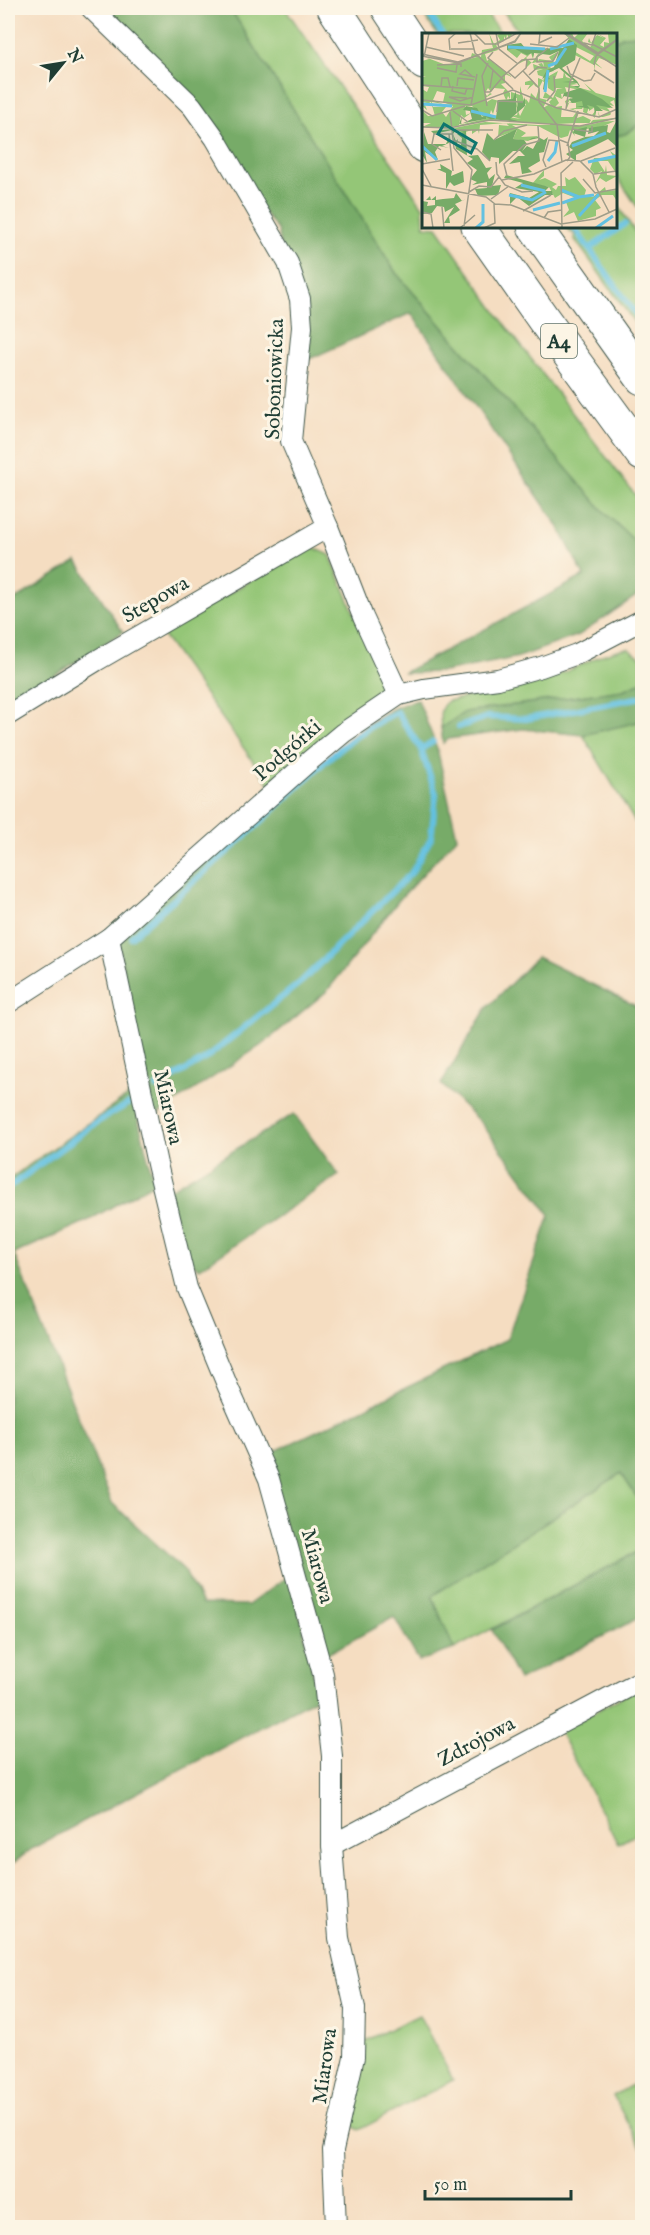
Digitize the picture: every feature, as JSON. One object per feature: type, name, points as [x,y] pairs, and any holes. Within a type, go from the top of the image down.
[{"type":"highway","points":[[334,8],[422,144]]},
{"type":"highway","points":[[388,8],[422,61]]},
{"type":"highway","name":"A4","points":[[479,228],[642,454]]},
{"type":"highway","name":"A4","points":[[535,228],[642,378]]},
{"type":"street","name":"Soboniowicka","points":[[91,8],[192,106],[215,138],[288,263],[300,299],[302,327],[291,441],[363,617],[399,695]]},
{"type":"street","name":"Stepowa","points":[[8,715],[96,661],[328,527]]},
{"type":"street","name":"Podgórki","points":[[8,1003],[109,938],[307,763],[343,733],[399,695],[518,674],[559,662],[640,627]]},
{"type":"street","name":"Miarowa","points":[[109,938],[157,1164],[187,1288],[269,1479],[323,1674],[332,1756],[332,1845],[339,1938],[355,2007],[354,2057],[333,2150],[336,2228]]},
{"type":"street","name":"Zdrojowa","points":[[332,1845],[642,1680]]},
{"type":"green space","points":[[102,8],[230,8],[396,273],[606,514],[642,548],[642,592],[579,635],[519,657],[444,672],[403,673],[584,576],[557,524],[411,313],[303,362],[278,230]]},
{"type":"green space","points":[[230,8],[285,8],[422,206],[422,228],[438,228],[506,326],[642,504],[642,548],[606,514],[396,273]]},
{"type":"green space","points":[[419,8],[483,8],[500,33],[436,33]]},
{"type":"green space","points":[[501,8],[642,8],[642,35],[622,36],[617,40],[617,33],[519,33]]},
{"type":"green space","points":[[642,35],[642,123],[625,134],[617,136],[617,40],[622,36]]},
{"type":"green space","points":[[642,123],[642,214],[617,176],[617,136],[625,134]]},
{"type":"green space","points":[[617,204],[642,242],[642,333],[574,238],[575,234],[567,228],[617,228]]},
{"type":"green space","points":[[310,546],[330,555],[387,692],[270,785],[161,633]]},
{"type":"green space","points":[[77,561],[123,632],[8,705],[8,604]]},
{"type":"green space","points":[[628,648],[642,658],[642,682],[623,690],[465,712],[441,728],[441,710],[448,701],[534,682],[562,673],[602,655]]},
{"type":"green space","points":[[642,682],[642,721],[583,735],[523,729],[448,739],[443,743],[441,728],[465,712],[623,690]]},
{"type":"green space","points":[[418,700],[437,748],[457,837],[399,900],[327,991],[263,1044],[153,1117],[117,938],[361,729],[388,711]]},
{"type":"green space","points":[[642,721],[642,797],[640,801],[642,819],[635,822],[583,735]]},
{"type":"green space","points":[[537,957],[642,1009],[642,1505],[621,1473],[432,1596],[454,1649],[419,1661],[394,1617],[322,1657],[265,1456],[507,1339],[550,1215],[482,1124],[441,1084],[486,1009]]},
{"type":"green space","points":[[132,1093],[154,1183],[89,1220],[14,1254],[112,1503],[184,1570],[202,1604],[248,1605],[291,1574],[318,1697],[33,1848],[8,1867],[8,1180]]},
{"type":"green space","points":[[294,1114],[339,1175],[200,1268],[189,1263],[167,1191]]},
{"type":"green space","points":[[621,1473],[642,1505],[642,1549],[454,1649],[432,1596]]},
{"type":"green space","points":[[642,1549],[642,1616],[519,1680],[492,1630]]},
{"type":"green space","points":[[642,1686],[642,1831],[618,1844],[559,1731]]},
{"type":"green space","points":[[419,2015],[453,2080],[359,2130],[351,2125],[363,2042]]},
{"type":"green space","points":[[642,2079],[642,2149],[613,2096]]},
{"type":"waterway","points":[[425,8],[441,33]]},
{"type":"waterway","points":[[589,249],[625,224]]},
{"type":"waterway","points":[[574,228],[642,323]]},
{"type":"waterway","points":[[459,727],[487,717],[526,719],[642,697]]},
{"type":"waterway","points":[[131,937],[262,821],[325,761],[360,734],[397,712],[421,749],[436,794],[431,838],[412,872],[302,981],[205,1059],[157,1087]]},
{"type":"waterway","points":[[421,749],[433,742]]},
{"type":"waterway","points":[[8,1188],[94,1124],[128,1104]]}]
